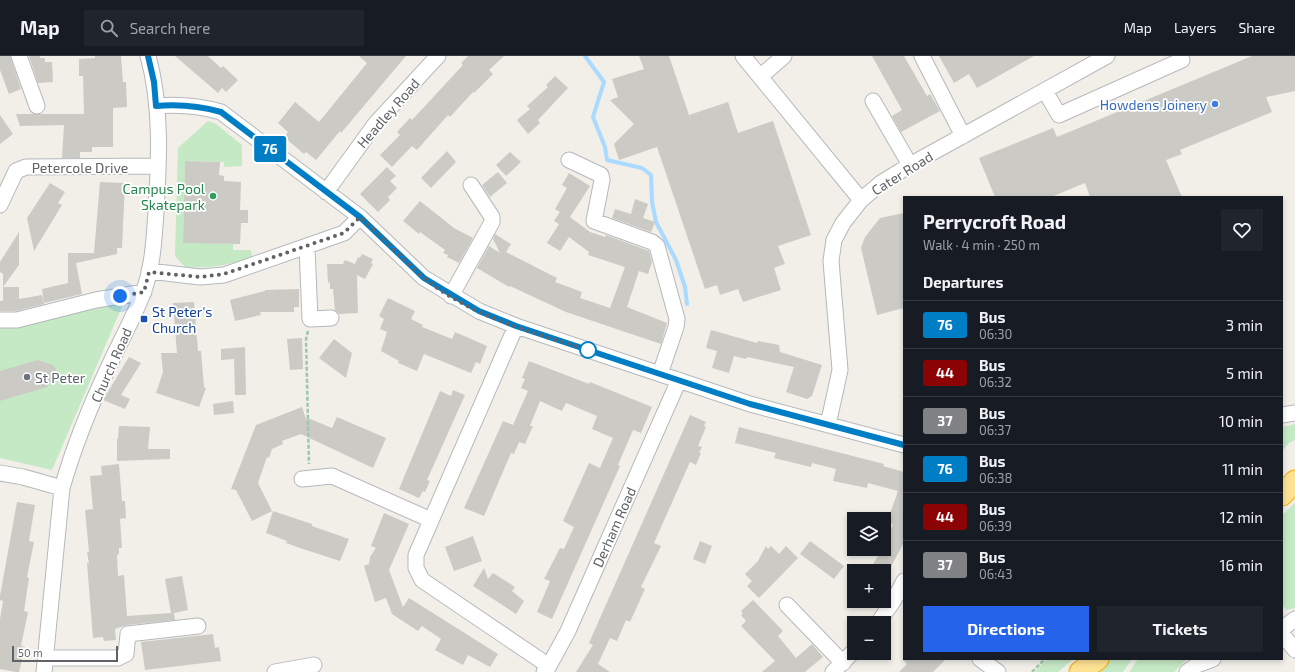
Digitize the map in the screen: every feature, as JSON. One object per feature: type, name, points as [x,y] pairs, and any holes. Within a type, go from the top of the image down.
[{"type":"highway","points":[[1283,493],[1295,482]]},
{"type":"street","points":[[20,56],[37,106]]},
{"type":"street","name":"Church Road","points":[[45,665],[62,488],[70,458],[109,365],[144,292],[154,246],[158,166],[154,82],[148,56]]},
{"type":"street","name":"Headley Road","points":[[326,192],[376,123],[438,56]]},
{"type":"street","points":[[743,56],[861,200]]},
{"type":"street","points":[[760,77],[784,56]]},
{"type":"street","points":[[922,56],[963,136]]},
{"type":"street","name":"Cater Road","points":[[828,425],[840,370],[831,261],[834,240],[843,223],[861,200],[881,183],[910,165],[1108,56]]},
{"type":"street","points":[[1045,91],[1059,115],[1184,57]]},
{"type":"street","points":[[873,101],[910,165]]},
{"type":"street","points":[[156,106],[174,105],[206,108],[221,112],[360,217],[424,278],[451,296],[479,311],[516,326],[750,404],[903,445]]},
{"type":"street","points":[[569,160],[601,175],[602,180],[594,221],[652,242],[657,246],[677,319],[676,327],[660,374]]},
{"type":"street","name":"Petercole Drive","points":[[0,205],[16,171],[26,167],[158,166]]},
{"type":"street","points":[[451,296],[492,222],[492,217],[472,185]]},
{"type":"street","points":[[149,272],[176,276],[212,277],[307,247],[344,233],[360,217]]},
{"type":"street","points":[[307,247],[310,319],[331,318]]},
{"type":"street","points":[[0,320],[16,320],[96,300],[144,292]]},
{"type":"street","points":[[516,326],[416,555],[416,568],[422,580],[546,669]]},
{"type":"street","name":"Derham Road","points":[[546,669],[568,631],[679,380]]},
{"type":"street","points":[[1283,415],[1295,413]]},
{"type":"street","points":[[0,473],[23,477],[62,488]]},
{"type":"street","points":[[306,479],[332,476],[431,520]]},
{"type":"street","points":[[885,616],[899,603],[903,585]]},
{"type":"street","points":[[787,605],[838,668],[847,658]]},
{"type":"street","points":[[1283,628],[1295,619]]},
{"type":"street","points":[[45,665],[118,658],[126,654],[128,634],[198,626]]},
{"type":"street","points":[[1283,635],[1295,650]]},
{"type":"street","points":[[981,660],[998,672]]},
{"type":"street","points":[[1187,672],[1197,665],[1210,660]]},
{"type":"street","points":[[275,672],[314,665]]},
{"type":"path","points":[[306,479],[306,339],[310,319]]},
{"type":"path","points":[[1032,672],[1043,660]]},
{"type":"green space","points":[[208,121],[216,124],[242,145],[242,166],[224,167],[224,162],[185,161],[183,242],[233,244],[233,250],[251,250],[252,257],[219,266],[185,267],[175,256],[178,148]]},
{"type":"green space","points":[[127,295],[52,470],[0,458],[0,323]]},
{"type":"green space","points":[[1295,424],[1295,440],[1289,443],[1283,450],[1283,427]]},
{"type":"green space","points":[[1295,503],[1295,608],[1287,610],[1283,606],[1283,514]]},
{"type":"green space","points":[[1046,660],[1072,660],[1058,672],[1035,672]]},
{"type":"green space","points":[[1109,660],[1131,660],[1123,672],[1095,672]]},
{"type":"green space","points":[[1137,660],[1186,660],[1174,672],[1129,672]]},
{"type":"building","points":[[0,56],[10,56],[21,89],[9,94],[0,70]]},
{"type":"building","points":[[29,56],[40,56],[40,58],[45,58],[45,62],[52,62],[53,82],[38,83]]},
{"type":"building","points":[[95,56],[121,56],[123,82],[126,82],[127,107],[113,108],[113,147],[92,147],[92,152],[80,152],[80,158],[62,158],[64,125],[20,126],[16,114],[84,114],[83,76],[79,76],[79,59],[95,58]]},
{"type":"building","points":[[175,56],[208,56],[221,68],[223,66],[238,80],[226,92],[222,88],[218,93]]},
{"type":"building","points":[[359,56],[406,56],[341,133],[340,131],[316,160],[306,152],[304,154],[284,137],[288,132],[278,123],[295,102],[319,122],[367,63]]},
{"type":"building","points":[[468,56],[504,56],[489,70],[493,74],[474,93],[473,92],[450,117],[448,115],[417,150],[412,146],[392,167],[380,155],[400,135],[397,132],[410,118],[412,120],[463,65],[461,63]]},
{"type":"building","points":[[639,56],[669,56],[689,115],[728,102],[738,133],[773,121],[811,235],[778,246],[785,264],[774,268],[781,290],[743,302],[738,289],[720,295],[717,285],[705,289],[657,147],[619,160],[614,144],[634,124],[610,100],[618,97],[612,79],[644,69]]},
{"type":"building","points":[[872,56],[904,56],[927,96],[930,94],[940,111],[901,132],[892,116],[902,110]]},
{"type":"building","points":[[939,56],[1034,56],[977,88],[969,74],[954,83]]},
{"type":"building","points":[[1252,56],[1295,56],[1295,91],[1266,97],[1272,112],[1180,150],[1182,154],[1166,160],[1182,196],[1090,196],[1085,183],[1053,196],[995,196],[979,158],[1053,128],[1057,137]]},
{"type":"building","points":[[555,76],[568,88],[538,120],[540,123],[528,134],[517,120],[530,109],[527,106],[548,87],[546,85]]},
{"type":"building","points":[[0,115],[13,134],[0,144]]},
{"type":"building","points":[[447,151],[456,162],[431,188],[421,178]]},
{"type":"building","points":[[510,152],[521,162],[506,176],[496,165]]},
{"type":"building","name":"Campus Pool Skatepark","points":[[185,161],[220,162],[219,175],[224,176],[224,181],[241,182],[240,210],[248,210],[248,223],[241,223],[240,244],[183,243]]},
{"type":"building","points":[[387,167],[396,176],[390,181],[397,188],[388,197],[390,200],[378,212],[360,194]]},
{"type":"building","points":[[498,172],[507,183],[490,197],[482,185]]},
{"type":"building","points":[[569,173],[590,186],[570,217],[590,232],[605,237],[606,235],[649,251],[652,262],[648,274],[639,271],[627,307],[667,323],[661,344],[566,312],[510,286],[509,287],[477,268],[489,246],[500,253],[493,239],[495,234],[511,244],[506,252],[557,278],[555,282],[582,292],[580,298],[610,308],[625,267],[588,255],[589,252],[569,237],[560,251],[547,243],[559,224],[554,221],[560,212],[555,209],[567,188],[562,185]]},
{"type":"building","points":[[100,182],[125,183],[122,248],[117,248],[117,254],[76,263],[82,294],[44,303],[42,289],[68,283],[68,253],[94,253]]},
{"type":"building","points":[[50,183],[65,192],[58,203],[62,205],[34,251],[27,218]]},
{"type":"building","points":[[635,199],[648,204],[643,218],[655,222],[651,232],[612,218],[615,209],[631,214]]},
{"type":"building","points":[[420,201],[454,228],[473,238],[459,263],[447,257],[448,255],[443,253],[445,250],[420,232],[419,234],[403,221]]},
{"type":"building","points":[[903,213],[903,308],[877,315],[861,248],[865,237],[880,218]]},
{"type":"building","points":[[19,232],[19,265],[3,287],[3,274],[0,272],[0,262]]},
{"type":"building","points":[[362,254],[373,259],[371,263],[373,264],[365,279],[357,275],[358,313],[339,314],[335,310],[333,289],[330,289],[330,282],[328,283],[327,264],[343,264],[345,260],[355,264],[358,257],[360,258]]},
{"type":"building","points":[[3,287],[19,287],[19,299],[42,295],[44,304],[16,311],[0,311],[0,301],[3,301]]},
{"type":"building","points":[[299,289],[299,307],[294,307],[294,312],[260,312],[261,315],[235,321],[230,300],[265,290]]},
{"type":"building","points":[[388,298],[415,311],[411,319],[423,325],[422,327],[452,339],[455,332],[487,346],[480,364],[476,362],[471,373],[424,354],[417,371],[398,363],[399,361],[381,351],[387,332],[380,329],[384,319],[379,316]]},
{"type":"building","points":[[194,302],[198,351],[201,351],[204,387],[206,388],[199,407],[156,393],[163,372],[161,353],[177,353],[173,303]]},
{"type":"building","points":[[711,330],[757,343],[758,341],[779,345],[780,352],[822,365],[812,396],[807,399],[786,392],[794,367],[747,357],[746,359],[734,356],[729,373],[712,368],[717,351],[706,348]]},
{"type":"building","points":[[302,338],[303,369],[290,370],[287,339]]},
{"type":"building","points":[[334,339],[352,353],[346,378],[319,358]]},
{"type":"building","points":[[245,347],[246,395],[235,395],[234,359],[221,360],[221,349]]},
{"type":"building","points":[[129,357],[141,363],[121,395],[130,399],[125,409],[103,400]]},
{"type":"building","name":"St Peter","points":[[38,360],[53,365],[56,369],[56,375],[47,387],[0,401],[0,371]]},
{"type":"building","points":[[529,361],[589,384],[590,382],[652,407],[641,433],[633,430],[618,465],[620,466],[552,619],[537,612],[550,581],[544,579],[560,548],[564,549],[574,527],[563,521],[589,463],[600,468],[613,438],[592,429],[597,416],[566,403],[562,411],[540,401],[530,426],[533,426],[525,444],[519,442],[514,454],[511,453],[484,516],[464,508],[503,421],[513,425],[528,391],[521,388],[525,379],[522,378]]},
{"type":"building","points":[[453,390],[465,395],[427,480],[430,481],[425,492],[423,491],[419,498],[399,489],[440,391],[451,396]]},
{"type":"building","points":[[233,401],[234,413],[214,415],[213,404]]},
{"type":"building","points":[[302,407],[306,419],[308,418],[332,428],[337,417],[386,438],[373,468],[301,434],[282,441],[283,444],[272,449],[269,458],[267,457],[258,483],[272,511],[252,521],[236,490],[231,489],[256,425]]},
{"type":"building","points":[[690,415],[706,422],[704,426],[706,427],[698,446],[702,447],[699,453],[701,453],[696,465],[690,462],[654,543],[661,546],[641,587],[645,589],[630,622],[626,620],[617,641],[610,638],[598,664],[610,672],[576,672],[593,645],[589,643]]},
{"type":"building","points":[[119,426],[150,427],[148,449],[170,449],[170,459],[117,461],[117,439]]},
{"type":"building","points":[[739,427],[884,464],[883,466],[903,472],[903,544],[891,567],[891,564],[873,564],[878,556],[891,556],[891,528],[893,524],[891,523],[891,512],[898,491],[868,483],[867,488],[833,481],[836,469],[812,463],[811,467],[774,458],[776,453],[735,443]]},
{"type":"building","points":[[119,464],[122,501],[125,501],[126,518],[120,519],[122,548],[119,548],[119,554],[117,555],[118,576],[124,575],[127,616],[171,613],[165,579],[182,576],[188,610],[174,613],[175,620],[127,625],[115,629],[116,640],[104,641],[103,637],[93,638],[87,563],[89,563],[87,552],[89,552],[85,510],[93,509],[90,476],[102,475],[101,466]]},
{"type":"building","points":[[17,502],[35,505],[29,541],[34,542],[27,577],[29,578],[24,611],[28,612],[21,646],[25,647],[19,672],[0,669],[0,619],[3,601],[0,600],[0,596]]},
{"type":"building","points":[[273,511],[312,524],[312,526],[349,539],[340,561],[286,543],[287,541],[266,533]]},
{"type":"building","points":[[384,513],[409,524],[389,570],[403,607],[409,598],[498,654],[490,667],[468,655],[463,665],[435,650],[441,639],[422,626],[418,631],[392,614],[386,598],[375,602],[364,566],[369,564],[370,557],[376,548],[371,546]]},
{"type":"building","points":[[473,536],[482,561],[454,571],[445,547]]},
{"type":"building","points":[[700,541],[712,546],[705,564],[693,559]]},
{"type":"building","points":[[810,541],[844,566],[834,579],[800,554]]},
{"type":"building","points":[[766,546],[768,549],[771,546],[779,554],[786,546],[798,558],[759,598],[747,586],[752,581],[745,574],[758,561]]},
{"type":"building","points":[[484,568],[488,579],[493,573],[515,587],[512,591],[524,601],[516,614],[473,586]]},
{"type":"building","points":[[753,600],[783,631],[778,636],[796,658],[812,644],[823,657],[805,672],[762,672],[775,661],[741,626],[746,621],[741,615],[743,613],[741,611]]},
{"type":"building","points":[[213,634],[215,648],[219,647],[221,661],[145,670],[141,642]]},
{"type":"building","points":[[903,660],[945,660],[933,672],[899,672],[907,664]]},
{"type":"waterway","points":[[585,56],[604,82],[593,117],[605,147],[607,160],[642,168],[651,175],[652,202],[656,222],[676,260],[685,287],[687,304]]},
{"type":"bus line","name":"76","points":[[148,56],[154,82],[156,106],[174,105],[206,108],[221,112],[360,217],[424,278],[448,294],[479,311],[516,326],[750,404],[903,445]]},
{"type":"place","name":"Howdens Joinery","points":[[1215,104]]},
{"type":"place","name":"Campus Pool Skatepark","points":[[213,196]]},
{"type":"place","name":"St Peter's Church","points":[[144,319]]},
{"type":"place","name":"St Peter","points":[[27,377]]},
{"type":"route","points":[[120,296],[144,292],[149,272],[176,276],[200,277],[212,277],[224,274],[307,247],[344,233],[360,217],[424,278],[451,296],[479,311],[516,326],[588,350]]}]
